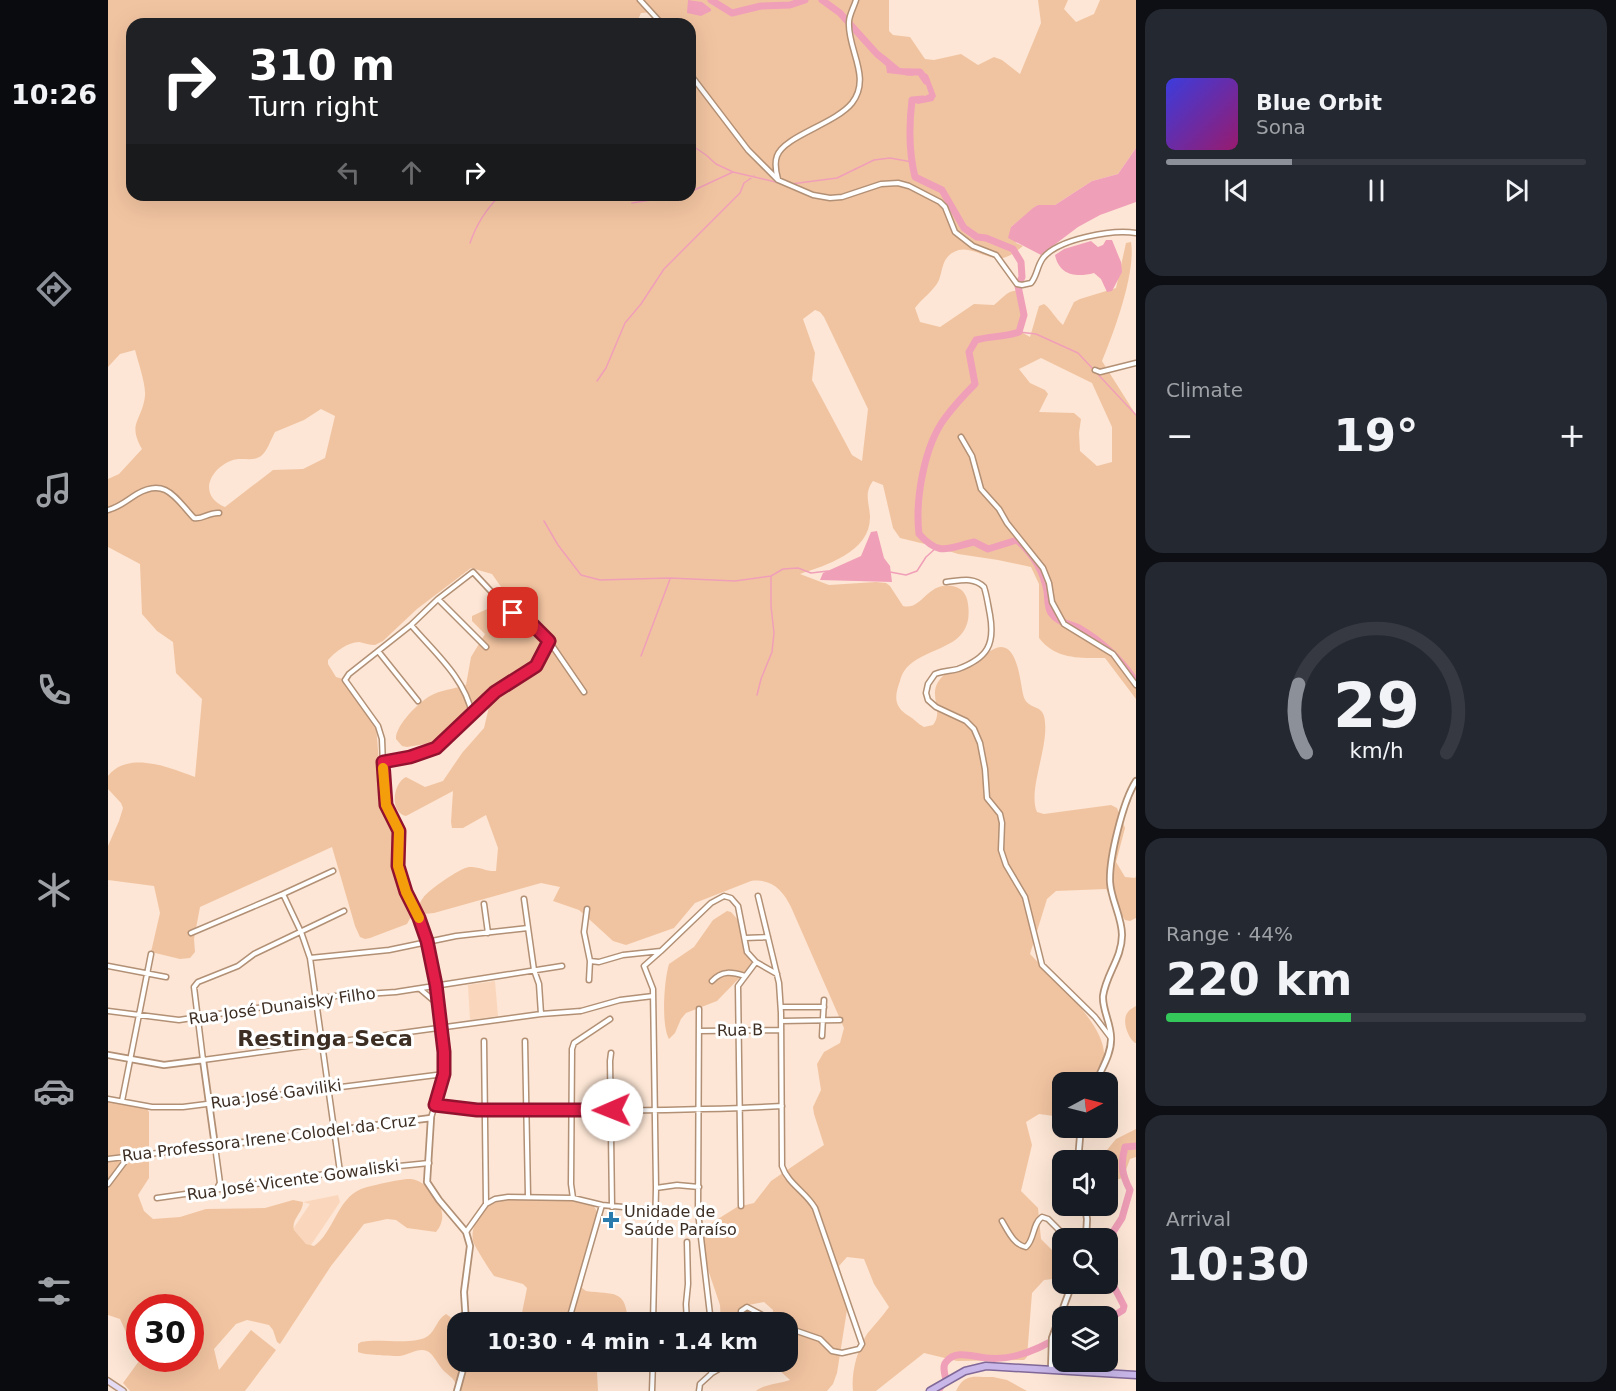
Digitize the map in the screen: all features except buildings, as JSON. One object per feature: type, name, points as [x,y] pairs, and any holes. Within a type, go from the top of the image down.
[{"type":"main road","points":[[930,1391],[965,1371],[986,1366],[1136,1375]]},
{"type":"main road","points":[[108,1381],[123,1391]]},
{"type":"street","points":[[640,0],[656,18]]},
{"type":"street","points":[[778,180],[776,157],[782,146],[837,116],[852,102],[859,86],[859,65],[849,32],[849,20],[856,0]]},
{"type":"street","points":[[696,82],[748,150],[778,180],[813,195],[831,198],[842,197],[881,184],[898,183],[909,186],[940,202],[945,207],[955,232],[973,246],[996,255],[1017,284],[1030,284],[1043,258],[1054,249],[1104,233],[1136,233]]},
{"type":"street","points":[[1095,370],[1100,372],[1136,363]]},
{"type":"street","points":[[961,437],[972,456],[981,489],[999,509],[1007,523],[1048,576],[1052,602],[1064,624],[1113,654],[1136,685]]},
{"type":"street","points":[[108,510],[118,508],[138,493],[154,487],[169,491],[194,518],[198,519],[208,513],[219,513]]},
{"type":"street","points":[[465,1312],[464,1292],[470,1246],[466,1232],[427,1182],[430,1118],[444,1074],[444,1052],[436,985],[427,941],[406,892],[398,866],[399,831],[386,805],[382,739],[378,726],[345,680],[349,674],[473,572],[513,613],[532,624],[549,641],[584,692]]},
{"type":"street","points":[[946,582],[975,581],[984,587],[991,623],[991,644],[985,654],[973,662],[936,674],[928,684],[927,699],[936,707],[966,721],[974,729],[980,743],[985,769],[987,798],[1000,814],[1001,850],[1006,865],[1025,897],[1042,965],[1095,1017],[1112,1040]]},
{"type":"street","points":[[438,599],[486,647]]},
{"type":"street","points":[[411,625],[457,678],[469,699],[472,714]]},
{"type":"street","points":[[383,762],[410,757],[436,748],[495,692],[536,666],[549,641]]},
{"type":"street","points":[[378,651],[418,701]]},
{"type":"street","points":[[1101,1072],[1112,1040],[1103,998],[1106,984],[1120,952],[1122,934],[1110,881],[1123,813],[1129,793],[1136,781]]},
{"type":"street","points":[[191,933],[333,870]]},
{"type":"street","points":[[283,894],[301,932],[310,958],[340,1172]]},
{"type":"street","points":[[653,1312],[656,1188],[653,989],[644,966],[711,903],[724,896],[731,898],[738,906],[745,948],[756,962],[777,974]]},
{"type":"street","points":[[758,896],[777,974],[781,1007],[782,1166],[785,1173],[815,1208],[862,1344],[859,1349],[842,1353],[832,1351],[820,1339],[798,1331]]},
{"type":"street","points":[[524,899],[541,1014]]},
{"type":"street","points":[[483,904],[488,933]]},
{"type":"street","points":[[587,909],[584,932],[590,961],[589,980]]},
{"type":"street","points":[[215,1191],[220,1183],[196,1019],[194,987],[198,982],[238,966],[254,954],[344,911]]},
{"type":"street","points":[[310,958],[389,950],[427,941],[528,928]]},
{"type":"street","points":[[745,938],[768,937]]},
{"type":"street","points":[[590,961],[599,962],[623,955],[661,951]]},
{"type":"street","points":[[122,1101],[151,954]]},
{"type":"street","points":[[741,1206],[738,986],[756,962]]},
{"type":"street","points":[[108,966],[166,977]]},
{"type":"street","name":"Rua José Dunaisky Filho","points":[[108,1011],[179,1020],[196,1019],[336,996],[419,988],[562,966]]},
{"type":"street","points":[[712,981],[717,976],[728,972],[745,976]]},
{"type":"street","points":[[419,988],[439,1005]]},
{"type":"street","points":[[108,1055],[164,1065],[322,1042],[581,1011],[620,1000],[653,996]]},
{"type":"street","points":[[822,1036],[824,1000]]},
{"type":"street","points":[[781,1007],[824,1007]]},
{"type":"street","points":[[699,1009],[698,1212],[710,1312]]},
{"type":"street","points":[[573,1198],[572,1049],[574,1043],[610,1019]]},
{"type":"street","points":[[781,1021],[840,1020]]},
{"type":"street","name":"Rua B","points":[[699,1031],[782,1030]]},
{"type":"street","points":[[484,1041],[486,1204]]},
{"type":"street","points":[[525,1041],[528,1196]]},
{"type":"street","points":[[611,1053],[612,1207]]},
{"type":"street","name":"Rua José Gaviliki","points":[[108,1099],[152,1107],[183,1107],[444,1074]]},
{"type":"street","points":[[435,1105],[526,1111],[698,1110],[782,1106]]},
{"type":"street","name":"Rua Professora Irene Colodel da Cruz","points":[[108,1159],[430,1118]]},
{"type":"street","points":[[108,1184],[129,1156]]},
{"type":"street","name":"Rua José Vicente Gowaliski","points":[[157,1198],[340,1172],[429,1163]]},
{"type":"street","points":[[656,1188],[677,1185],[699,1187]]},
{"type":"street","points":[[466,1232],[486,1204],[495,1199],[528,1196],[573,1198],[612,1207],[655,1210]]},
{"type":"street","points":[[571,1312],[602,1205]]},
{"type":"street","points":[[1002,1221],[1022,1247],[1026,1247],[1031,1242],[1035,1225],[1042,1217],[1048,1219],[1057,1228]]},
{"type":"street","points":[[686,1312],[687,1242]]},
{"type":"street","points":[[1051,1370],[1052,1338],[1068,1294]]},
{"type":"street","points":[[741,1312],[747,1307],[757,1312]]},
{"type":"street","points":[[457,1391],[462,1372]]},
{"type":"street","points":[[652,1391],[653,1372]]},
{"type":"street","points":[[699,1391],[700,1384],[714,1372]]},
{"type":"shaded area","points":[[108,0],[889,0],[889,31],[893,35],[910,37],[925,59],[934,60],[961,54],[978,65],[994,57],[1002,60],[1020,74],[1041,23],[1038,0],[1068,0],[1064,9],[1076,22],[1094,14],[1100,0],[1136,0],[1136,148],[1118,174],[1092,181],[1055,205],[1038,205],[1011,227],[1016,243],[1023,246],[1009,256],[997,258],[966,250],[950,254],[945,261],[937,284],[915,308],[920,322],[940,327],[974,304],[994,305],[1008,293],[1018,291],[1022,305],[1018,330],[1030,337],[1039,306],[1044,304],[1063,325],[1074,302],[1116,288],[1126,243],[1131,242],[1132,255],[1127,286],[1118,319],[1102,361],[1136,415],[1136,699],[1105,658],[1061,654],[1039,638],[1039,584],[1031,567],[958,554],[900,538],[893,528],[883,485],[873,481],[868,494],[870,516],[868,528],[863,539],[845,555],[800,574],[829,585],[886,583],[903,606],[916,604],[939,587],[947,585],[961,590],[968,604],[965,628],[952,642],[922,656],[906,668],[897,692],[900,709],[924,727],[933,725],[937,714],[935,690],[941,678],[949,673],[975,665],[992,650],[1000,647],[1007,649],[1016,661],[1025,699],[1030,705],[1040,710],[1044,716],[1044,740],[1035,791],[1037,812],[1044,814],[1111,805],[1117,808],[1125,828],[1116,862],[1125,877],[1135,878],[1136,876],[1136,918],[1130,921],[1125,920],[1106,889],[1056,891],[1047,899],[1030,954],[1086,1014],[1101,1041],[1104,1057],[1098,1072],[1052,1072],[1052,1116],[1039,1114],[1026,1122],[1032,1145],[1021,1191],[1038,1208],[1041,1239],[1052,1250],[1052,1279],[1044,1280],[1032,1293],[1027,1357],[1024,1360],[957,1361],[924,1353],[876,1391],[853,1391],[854,1369],[860,1347],[867,1334],[889,1307],[874,1284],[864,1259],[847,1257],[839,1266],[847,1310],[837,1373],[833,1384],[827,1391],[756,1391],[767,1385],[790,1380],[781,1372],[798,1372],[798,1312],[773,1312],[764,1302],[743,1306],[742,1312],[720,1312],[700,1242],[710,1224],[737,1207],[754,1203],[771,1181],[824,1145],[813,1107],[821,1090],[817,1064],[824,1052],[840,1043],[844,1028],[791,907],[775,886],[765,881],[751,881],[695,903],[674,928],[626,945],[613,941],[579,910],[553,901],[560,887],[541,883],[434,913],[424,914],[420,911],[420,903],[426,894],[459,871],[473,867],[496,871],[498,848],[486,815],[463,828],[452,828],[453,791],[406,816],[397,809],[395,803],[398,785],[406,777],[425,787],[443,781],[462,753],[484,728],[489,707],[476,705],[438,742],[407,747],[402,746],[396,739],[403,721],[425,699],[438,692],[466,685],[471,657],[485,634],[472,621],[472,616],[498,604],[504,591],[492,574],[471,568],[417,609],[383,641],[375,645],[359,642],[350,644],[328,660],[336,677],[343,679],[376,726],[382,797],[395,834],[395,868],[412,915],[407,924],[370,938],[360,937],[332,847],[200,907],[194,939],[195,952],[190,958],[180,959],[151,952],[160,913],[154,886],[108,880],[108,846],[123,808],[108,789],[108,776],[116,768],[127,764],[150,763],[195,777],[202,699],[176,673],[173,642],[157,631],[142,614],[140,564],[108,547],[108,479],[119,474],[142,449],[136,427],[145,391],[135,350],[120,354],[108,367]],"holes":[[[815,310],[820,312],[868,409],[862,461],[852,455],[812,380],[815,353],[803,319]],[[1041,358],[1092,383],[1112,427],[1112,462],[1097,466],[1080,451],[1081,419],[1074,413],[1039,412],[1048,394],[1045,390],[1030,383],[1019,369]],[[321,409],[335,416],[325,458],[303,469],[273,470],[225,507],[211,496],[209,489],[213,475],[225,464],[233,460],[255,459],[261,456],[275,432],[304,420]]]},
{"type":"shaded area","points":[[688,0],[702,2],[711,11],[701,16],[687,13]]},
{"type":"shaded area","points":[[884,55],[900,68],[914,69],[913,76],[887,73],[886,66],[879,58]]},
{"type":"shaded area","points":[[922,73],[928,75],[936,96],[933,101],[918,104],[913,102],[929,94]]},
{"type":"shaded area","points":[[1136,148],[1136,202],[1100,215],[1078,227],[1041,255],[1008,238],[1011,227],[1038,205],[1055,205],[1092,181],[1118,174]]},
{"type":"shaded area","points":[[1106,240],[1112,240],[1121,262],[1122,272],[1112,291],[1107,292],[1101,279],[1094,273],[1075,275],[1064,271],[1057,262],[1055,255],[1064,249],[1091,241],[1098,247]]},
{"type":"shaded area","points":[[877,531],[884,558],[890,566],[892,582],[820,580],[823,573],[861,556],[871,532]]},
{"type":"shaded area","points":[[727,911],[739,921],[752,962],[751,966],[717,1001],[686,1013],[669,1039],[666,1032],[664,1002],[669,964],[694,947],[713,920]]},
{"type":"shaded area","points":[[495,981],[498,1016],[470,1020],[468,985]]},
{"type":"shaded area","points":[[1136,1006],[1135,1043],[1128,1033],[1125,1020],[1129,1011]]},
{"type":"shaded area","points":[[108,1100],[146,1107],[149,1112],[149,1178],[138,1195],[144,1211],[153,1219],[180,1217],[206,1209],[265,1208],[293,1200],[303,1202],[294,1223],[294,1230],[306,1244],[314,1246],[326,1233],[346,1200],[361,1189],[411,1179],[419,1181],[433,1192],[441,1208],[441,1225],[436,1232],[407,1228],[396,1220],[387,1219],[364,1224],[331,1266],[280,1344],[269,1325],[247,1320],[236,1324],[214,1349],[219,1370],[251,1330],[276,1350],[245,1391],[130,1391],[123,1383],[131,1372],[204,1372],[204,1294],[126,1294],[126,1332],[120,1319],[108,1315]]},
{"type":"shaded area","points":[[1136,1129],[1136,1157],[1130,1159],[1123,1178],[1118,1179],[1118,1150],[1107,1150],[1118,1138]]},
{"type":"shaded area","points":[[338,1195],[340,1202],[309,1248],[293,1229],[310,1204],[303,1202]]},
{"type":"shaded area","points":[[534,1198],[582,1200],[592,1204],[597,1213],[582,1288],[586,1291],[617,1295],[625,1304],[627,1312],[522,1312],[527,1288],[523,1284],[494,1276],[473,1241],[473,1230],[481,1213],[489,1205],[501,1201]]},
{"type":"shaded area","points":[[447,1315],[447,1372],[597,1372],[598,1391],[455,1391],[454,1380],[427,1351],[417,1351],[400,1356],[358,1352],[358,1344],[361,1342],[422,1339],[431,1334],[441,1319]]},
{"type":"shaded area","points":[[993,1377],[1007,1380],[1027,1391],[956,1391],[967,1378]]},
{"type":"waterway","points":[[711,0],[732,13],[761,6],[790,5],[805,0]]},
{"type":"waterway","points":[[822,0],[840,13],[887,62]]},
{"type":"waterway","points":[[907,72],[920,72],[926,81]]},
{"type":"waterway","points":[[923,99],[912,100],[910,129],[915,177],[942,190],[964,228],[977,237],[986,238],[1013,249],[1021,262],[1022,277],[1018,286],[1024,315],[1019,332],[976,340],[969,352],[975,384],[945,418],[926,458],[918,505],[919,534],[933,546],[944,549],[974,542],[988,549],[1017,540],[1032,556],[1040,569],[1051,613],[1057,619],[1079,628],[1104,645],[1118,658],[1136,682]]},
{"type":"waterway","points":[[696,148],[716,164],[733,172],[784,184]]},
{"type":"waterway","points":[[791,184],[837,178],[874,160],[890,158],[912,162]]},
{"type":"waterway","points":[[696,189],[733,172]]},
{"type":"waterway","points":[[597,381],[606,368],[625,323],[641,304],[664,269],[740,193],[744,183],[754,176]]},
{"type":"waterway","points":[[470,243],[482,217],[495,201]]},
{"type":"waterway","points":[[632,203],[644,201]]},
{"type":"waterway","points":[[1019,332],[1036,334],[1078,353],[1136,415]]},
{"type":"waterway","points":[[544,521],[558,545],[581,575],[600,580],[670,578],[735,581],[771,576],[783,569],[798,568],[811,573],[828,571]]},
{"type":"waterway","points":[[890,572],[906,575],[917,571],[926,557],[936,548]]},
{"type":"waterway","points":[[757,695],[772,652],[774,633],[771,577]]},
{"type":"waterway","points":[[641,656],[670,579]]},
{"type":"waterway","points":[[1118,1313],[1123,1310],[1124,1306],[1110,1279],[1113,1232],[1122,1218],[1130,1190],[1123,1169],[1123,1153],[1125,1147],[1136,1146]]},
{"type":"waterway","points":[[938,1391],[946,1380],[945,1364],[954,1356],[1006,1358],[1052,1341]]},
{"type":"slow traffic","points":[[383,768],[386,805],[399,831],[398,866],[406,892],[419,918]]},
{"type":"place","name":"Unidade de Saúde Paraíso","points":[[611,1220]]},
{"type":"district","name":"Restinga Seca","points":[[325,1038]]},
{"type":"route","points":[[513,613],[532,624],[549,641],[536,666],[495,692],[436,748],[410,757],[383,762],[386,805],[399,831],[398,866],[406,892],[427,941],[436,985],[444,1052],[444,1074],[435,1105],[477,1110],[612,1110]]}]
